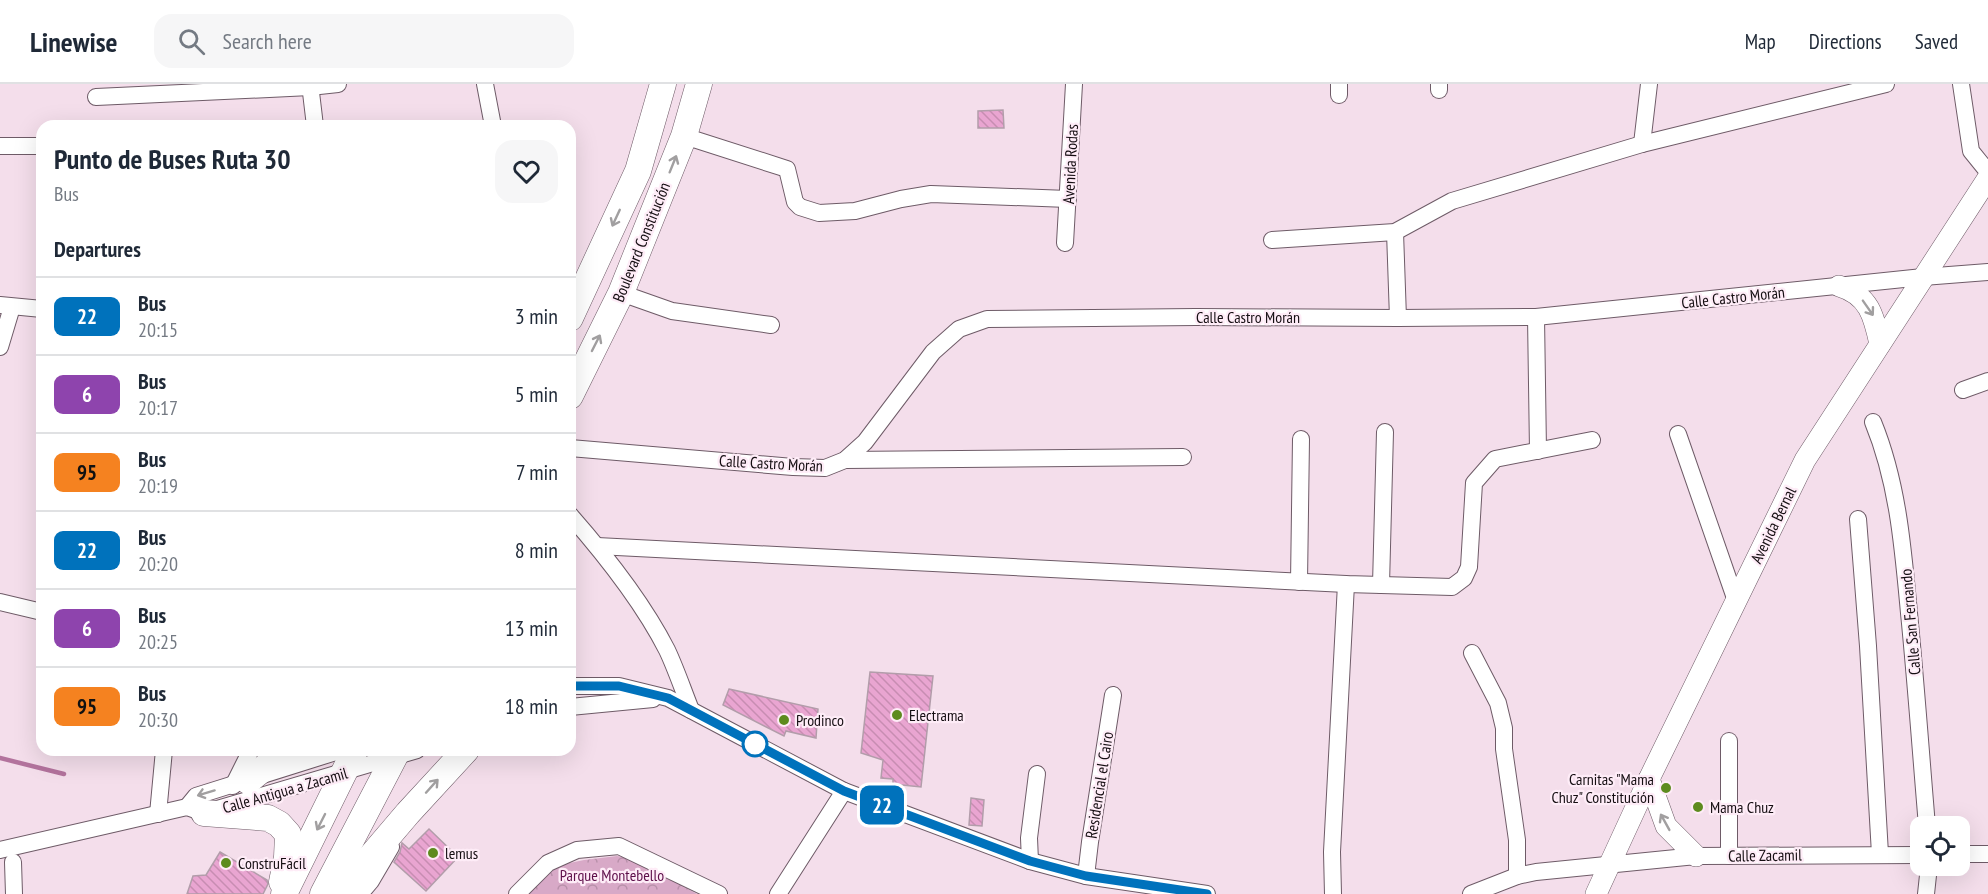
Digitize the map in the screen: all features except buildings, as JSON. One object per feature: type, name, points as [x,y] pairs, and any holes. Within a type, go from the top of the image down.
[{"type":"highway","name":"Boulevard Constitución","points":[[576,305],[638,171],[663,84]]},
{"type":"highway","name":"Boulevard Constitución","points":[[576,384],[621,293],[684,136],[699,84]]},
{"type":"highway","points":[[241,783],[278,756]]},
{"type":"highway","points":[[323,894],[402,756]]},
{"type":"highway","points":[[339,894],[461,756]]},
{"type":"highway","points":[[284,894],[348,757]]},
{"type":"highway","points":[[195,810],[268,818],[279,824],[288,834],[287,857],[280,894]]},
{"type":"main road","name":"Avenida Bernal","points":[[1596,894],[1649,779],[1805,460],[1988,178]]},
{"type":"main road","points":[[1839,286],[1850,289],[1873,314],[1880,344]]},
{"type":"main road","points":[[1649,779],[1666,826],[1696,856]]},
{"type":"street","points":[[96,97],[338,84]]},
{"type":"street","points":[[485,84],[492,120]]},
{"type":"street","name":"Avenida Rodas","points":[[1065,243],[1074,84]]},
{"type":"street","points":[[1642,144],[1649,84]]},
{"type":"street","points":[[1272,240],[1395,232],[1452,201],[1642,144],[1886,84]]},
{"type":"street","points":[[1961,84],[1971,151],[1988,172]]},
{"type":"street","points":[[310,86],[314,120]]},
{"type":"street","points":[[684,136],[787,169],[795,202],[800,207],[819,213],[855,211],[901,199],[932,194],[1068,199]]},
{"type":"street","points":[[0,146],[36,146]]},
{"type":"street","points":[[1395,232],[1398,318]]},
{"type":"street","name":"Calle Castro Morán","points":[[576,449],[825,468],[845,460],[865,442],[933,352],[959,329],[987,319],[1536,317],[1988,272]]},
{"type":"street","points":[[621,293],[672,311],[771,325]]},
{"type":"street","points":[[0,347],[6,306],[36,308]]},
{"type":"street","points":[[1536,317],[1538,451]]},
{"type":"street","points":[[1963,390],[1988,381]]},
{"type":"street","name":"Calle San Fernando","points":[[1873,422],[1882,442],[1895,489],[1904,553],[1926,816]]},
{"type":"street","points":[[1381,585],[1385,432]]},
{"type":"street","points":[[1678,434],[1736,601]]},
{"type":"street","points":[[1299,582],[1301,439]]},
{"type":"street","points":[[597,546],[1299,582],[1452,587],[1464,578],[1468,567],[1474,483],[1495,459],[1592,440]]},
{"type":"street","points":[[845,460],[1183,458]]},
{"type":"street","points":[[1858,519],[1880,854]]},
{"type":"street","points":[[576,522],[597,546],[645,613],[667,651],[692,710]]},
{"type":"street","points":[[1333,894],[1332,852],[1346,584]]},
{"type":"street","points":[[0,602],[36,611]]},
{"type":"street","points":[[1472,653],[1498,703],[1504,728],[1504,749],[1517,840],[1517,876]]},
{"type":"street","points":[[576,686],[619,686],[668,698],[844,791],[1030,861],[1086,876],[1202,894]]},
{"type":"street","name":"Residencial el Cairo","points":[[1086,876],[1113,695]]},
{"type":"street","points":[[576,706],[668,698]]},
{"type":"street","points":[[1729,741],[1729,856]]},
{"type":"street","points":[[158,814],[163,756]]},
{"type":"street","points":[[241,783],[249,756]]},
{"type":"street","name":"Calle Antigua a Zacamil","points":[[195,810],[196,796],[348,757]]},
{"type":"street","name":"Calle Antigua a Zacamil","points":[[0,850],[158,814],[195,810],[348,757]]},
{"type":"street","points":[[1030,861],[1029,838],[1038,774]]},
{"type":"street","points":[[778,894],[844,791]]},
{"type":"street","points":[[360,894],[371,881],[392,845],[402,820]]},
{"type":"street","points":[[517,894],[548,863],[577,850],[619,846],[719,894]]},
{"type":"street","points":[[1970,854],[1988,854]]},
{"type":"street","name":"Calle Zacamil","points":[[1610,864],[1696,856],[1910,855]]},
{"type":"street","points":[[13,862],[14,894]]},
{"type":"street","points":[[1472,894],[1517,876],[1553,869],[1610,864]]},
{"type":"street","points":[[1926,894],[1928,876]]},
{"type":"green space","name":"Parque Montebello","points":[[617,856],[632,858],[697,894],[527,894],[555,866]]},
{"type":"waterway","points":[[0,758],[64,774]]},
{"type":"bus line","name":"22","points":[[576,685],[619,686],[668,698],[844,791],[1030,861],[1086,876],[1207,894]]},
{"type":"place","name":"Electrama","points":[[897,715]]},
{"type":"place","name":"Prodinco","points":[[784,720]]},
{"type":"place","name":"Carnitas \"Mama Chuz\" Constitución","points":[[1666,788]]},
{"type":"place","name":"Mama Chuz","points":[[1698,807]]},
{"type":"place","name":"lemus","points":[[433,853]]},
{"type":"place","name":"ConstruFácil","points":[[226,863]]}]
